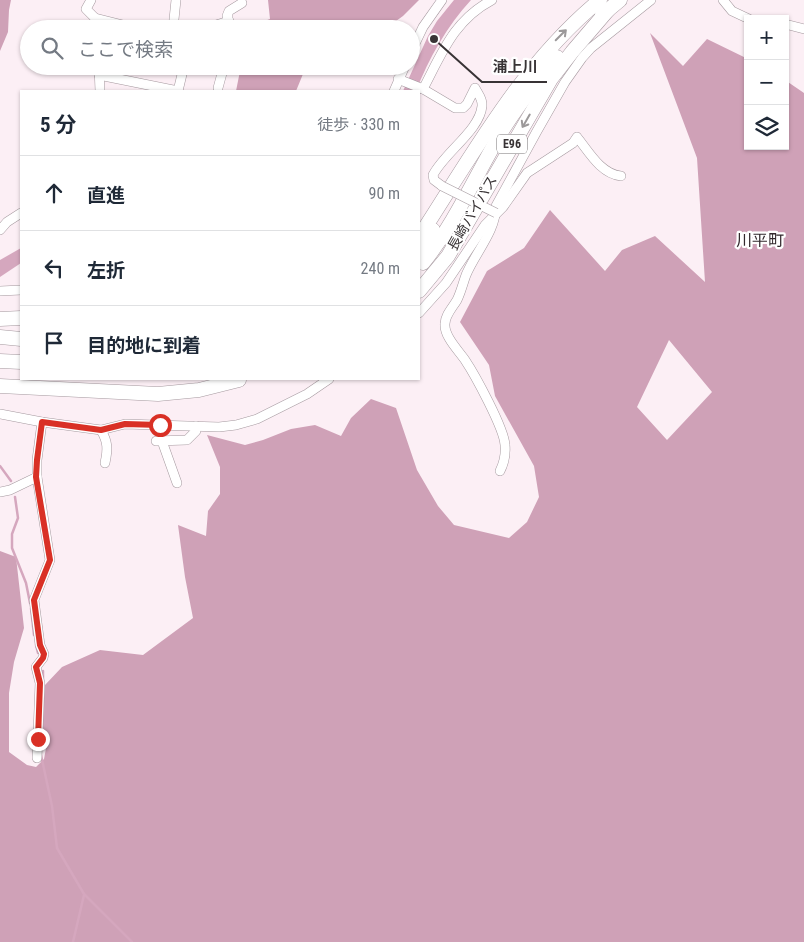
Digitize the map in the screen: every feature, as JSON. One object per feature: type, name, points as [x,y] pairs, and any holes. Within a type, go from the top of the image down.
[{"type":"highway","name":"長崎バイパス","points":[[420,235],[499,115],[539,60],[577,20],[620,0]]},
{"type":"highway","name":"長崎バイパス","points":[[421,258],[438,243],[503,130],[522,102],[562,51],[604,9]]},
{"type":"highway","name":"長崎バイパス","points":[[420,290],[448,256],[551,79],[604,9]]},
{"type":"highway","name":"長崎バイパス","points":[[421,258],[499,115]]},
{"type":"highway","points":[[0,319],[20,318]]},
{"type":"highway","points":[[0,337],[20,338]]},
{"type":"highway","points":[[0,361],[20,362]]},
{"type":"highway","points":[[0,370],[20,372]]},
{"type":"highway","points":[[0,377],[20,378]]},
{"type":"highway","points":[[55,380],[160,385],[201,384],[233,380]]},
{"type":"highway","points":[[0,386],[158,394],[199,390],[237,380]]},
{"type":"street","points":[[91,0],[86,9],[95,18],[103,20]]},
{"type":"street","points":[[174,20],[176,0]]},
{"type":"street","points":[[420,33],[442,0]]},
{"type":"street","points":[[423,89],[455,30],[478,8],[492,0]]},
{"type":"street","points":[[500,471],[505,460],[505,444],[500,428],[473,371],[446,332],[445,324],[458,298],[465,276],[488,232],[496,213],[496,206],[565,82],[591,48],[651,0]]},
{"type":"street","points":[[723,0],[732,11],[744,17]]},
{"type":"street","points":[[229,20],[227,16],[229,11],[242,2]]},
{"type":"street","points":[[604,9],[619,25]]},
{"type":"street","points":[[789,25],[804,30]]},
{"type":"street","points":[[99,75],[100,90]]},
{"type":"street","points":[[118,75],[174,90]]},
{"type":"street","points":[[178,90],[182,75]]},
{"type":"street","points":[[218,88],[222,75]]},
{"type":"street","points":[[395,90],[402,75]]},
{"type":"street","points":[[401,80],[423,89],[455,108],[463,108],[475,88],[481,98],[482,107],[474,124],[438,166],[433,175],[434,180],[442,186],[496,213]]},
{"type":"street","points":[[420,312],[446,283],[485,225],[503,208],[527,173],[573,142],[577,137],[602,168],[621,176]]},
{"type":"street","points":[[0,230],[7,222],[20,214]]},
{"type":"street","points":[[5,291],[20,290]]},
{"type":"street","points":[[0,414],[101,430],[125,424],[219,427],[257,419],[307,394],[328,380]]},
{"type":"street","points":[[37,758],[40,683],[36,667],[44,654],[40,645],[34,600],[50,560],[36,477],[42,422]]},
{"type":"street","points":[[177,483],[159,441],[187,440],[196,431],[196,426]]},
{"type":"street","points":[[101,430],[108,449],[105,463]]},
{"type":"street","points":[[0,492],[10,490],[36,477]]},
{"type":"shaded area","points":[[0,0],[11,0],[8,32],[0,51]]},
{"type":"shaded area","points":[[268,0],[419,0],[397,20],[267,20],[270,19]]},
{"type":"shaded area","points":[[454,0],[471,0],[439,43],[416,90],[403,90],[410,75],[420,75],[420,54],[437,21]]},
{"type":"shaded area","points":[[650,33],[683,66],[707,39],[744,57],[744,150],[789,150],[789,83],[804,93],[804,942],[0,942],[0,551],[16,557],[24,628],[14,662],[9,693],[9,752],[27,765],[36,767],[44,759],[47,743],[42,724],[45,685],[62,667],[100,650],[143,655],[193,618],[178,525],[206,536],[208,511],[220,494],[220,467],[207,435],[245,445],[291,429],[315,425],[341,436],[351,418],[371,399],[396,408],[417,470],[438,506],[454,525],[509,538],[527,522],[539,497],[534,466],[495,396],[489,365],[460,322],[487,271],[524,248],[550,210],[605,271],[622,250],[655,236],[705,282],[697,158]],"holes":[[[669,340],[712,392],[667,440],[637,407]]]},
{"type":"shaded area","points":[[239,75],[303,75],[296,90],[236,90]]},
{"type":"shaded area","points":[[20,249],[20,264],[0,277],[0,260]]},
{"type":"waterway","points":[[0,466],[11,481]]},
{"type":"waterway","points":[[15,497],[18,518],[12,534],[12,548],[26,583],[30,603]]},
{"type":"waterway","points":[[31,608],[34,635]]},
{"type":"waterway","points":[[36,645],[38,653]]},
{"type":"waterway","points":[[43,671],[43,679]]},
{"type":"waterway","points":[[41,755],[52,806],[57,848],[84,894],[132,942]]},
{"type":"waterway","points":[[73,942],[84,895]]},
{"type":"place","name":"浦上川","points":[[434,39]]},
{"type":"district","name":"川平町","points":[[760,240]]},
{"type":"route","points":[[38,739],[40,683],[36,667],[40,664],[44,654],[40,645],[34,600],[50,560],[36,477],[42,422],[101,430],[125,424],[160,425]]}]
